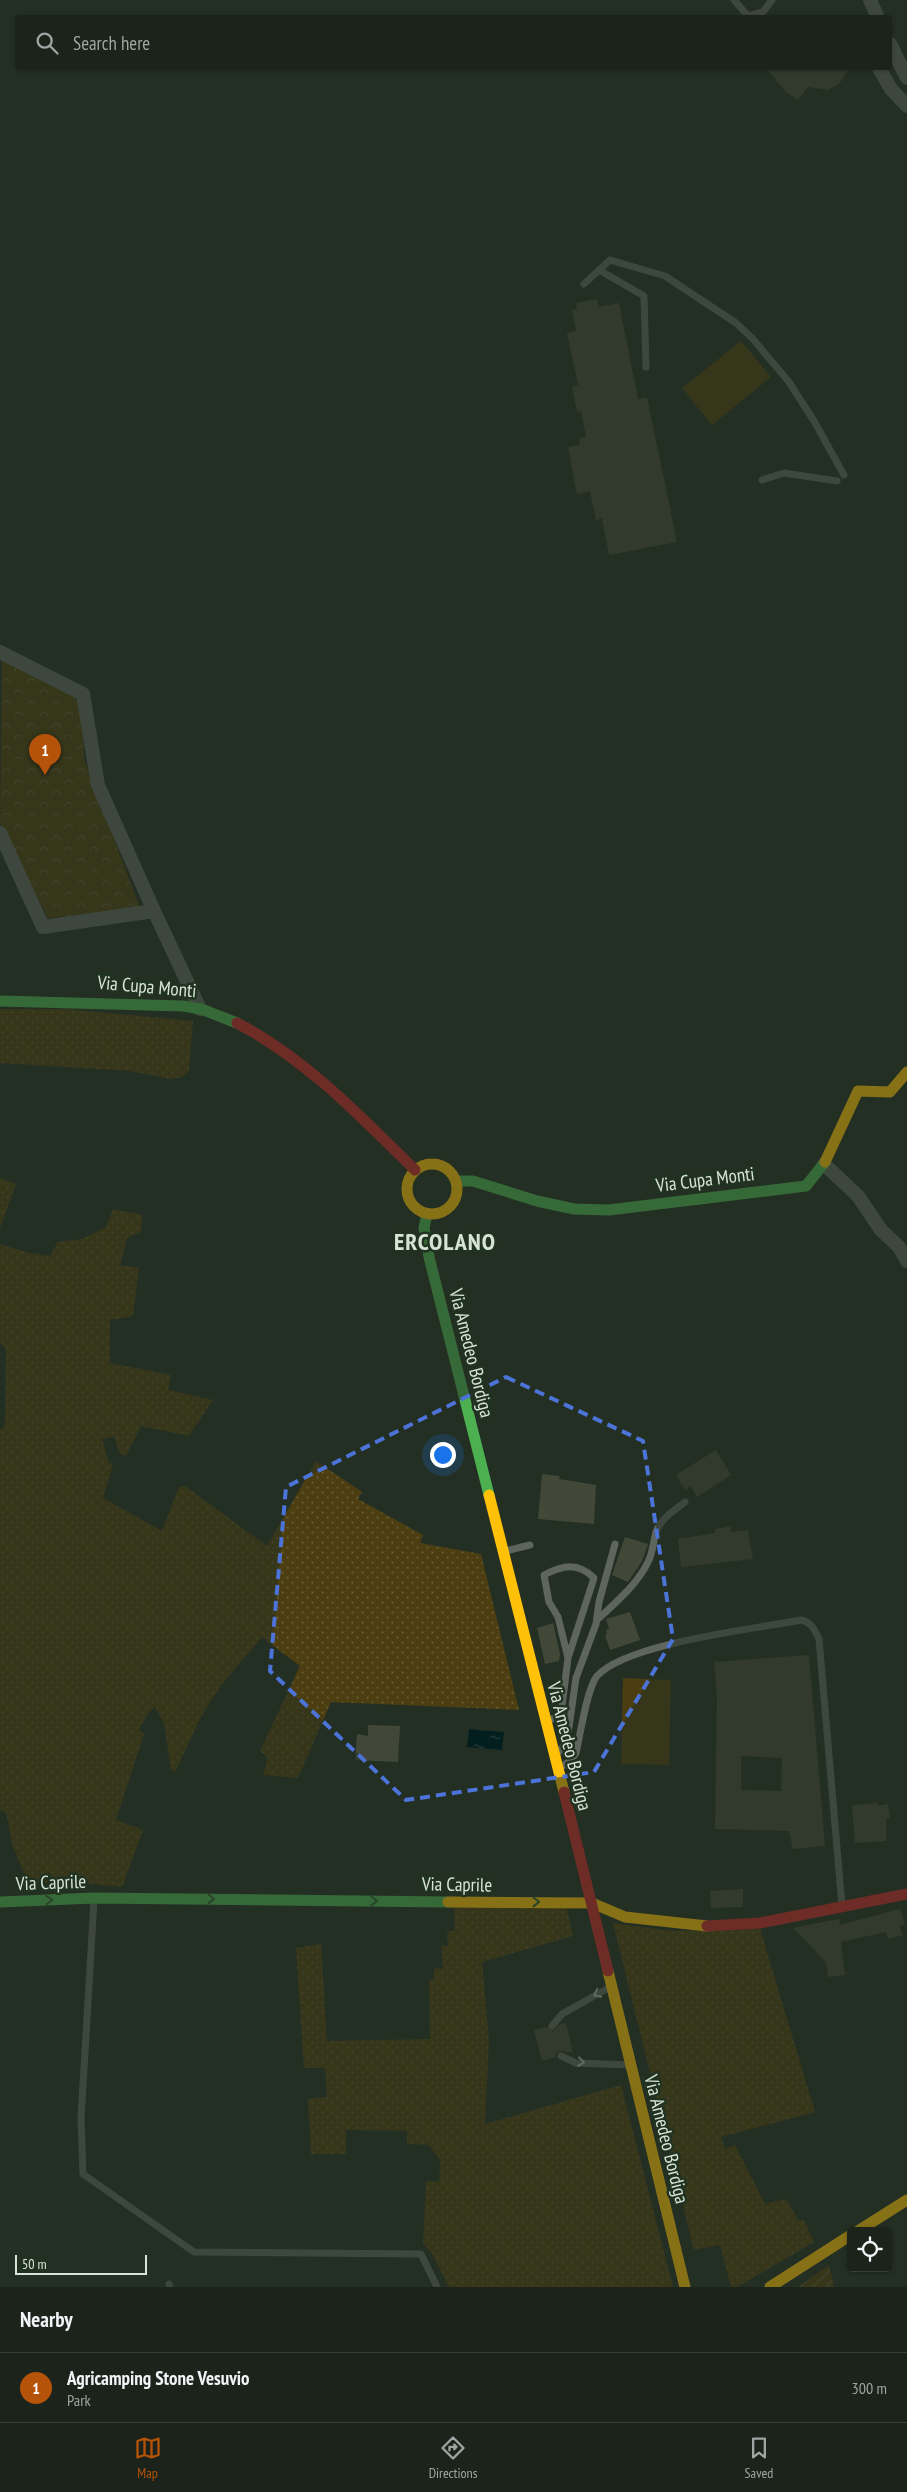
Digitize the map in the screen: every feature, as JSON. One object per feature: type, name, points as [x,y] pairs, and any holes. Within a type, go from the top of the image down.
[{"type":"street","points":[[866,15],[869,0]]},
{"type":"street","points":[[869,0],[876,15]]},
{"type":"street","points":[[892,48],[907,78]]},
{"type":"street","points":[[880,70],[891,89],[907,106]]},
{"type":"street","points":[[0,652],[83,694],[98,785],[154,912],[200,1009]]},
{"type":"street","points":[[0,833],[43,926],[154,912]]},
{"type":"street","name":"Via Cupa Monti","points":[[0,1002],[87,1000],[200,1009],[240,1023],[270,1039],[316,1076],[415,1170]]},
{"type":"street","name":"Via Cupa Monti","points":[[456,1181],[473,1181],[537,1201],[574,1209],[609,1210],[806,1186],[824,1164],[858,1091],[890,1092],[907,1072]]},
{"type":"street","points":[[824,1164],[858,1196],[881,1230],[899,1247],[907,1261]]},
{"type":"street","points":[[423,1165],[443,1166],[456,1181],[457,1192],[455,1201],[440,1214],[427,1214],[412,1206],[408,1198],[406,1188],[409,1178],[415,1170],[423,1165]]},
{"type":"street","name":"Via Amedeo Bordiga","points":[[427,1214],[424,1228],[429,1257],[592,1903],[685,2287]]},
{"type":"street","name":"Via Caprile","points":[[0,1902],[94,1898],[592,1903],[625,1917],[708,1926],[760,1924],[907,1894]]},
{"type":"street","points":[[864,2227],[907,2200]]},
{"type":"street","points":[[770,2287],[847,2238]]},
{"type":"lane","points":[[734,0],[747,15]]},
{"type":"lane","points":[[752,15],[763,12],[772,0]]},
{"type":"lane","points":[[584,284],[610,260],[665,276],[736,323],[752,338],[789,382],[844,475]]},
{"type":"lane","points":[[599,270],[644,296],[646,367]]},
{"type":"lane","points":[[762,480],[784,473],[837,481]]},
{"type":"lane","points":[[597,1620],[624,1595],[648,1563],[654,1548],[657,1532],[665,1517],[685,1502]]},
{"type":"lane","points":[[555,1756],[563,1747],[570,1727],[576,1678],[597,1620],[599,1602],[616,1544]]},
{"type":"lane","points":[[504,1552],[530,1545]]},
{"type":"lane","points":[[546,1722],[557,1716],[562,1706],[568,1658],[594,1578],[588,1572],[572,1565],[558,1568],[544,1575],[549,1602],[558,1617],[568,1658]]},
{"type":"lane","points":[[558,1770],[572,1760],[576,1753],[592,1684],[606,1669],[662,1645],[801,1620],[808,1622],[816,1630],[819,1639],[842,1906]]},
{"type":"lane","points":[[94,1898],[81,2119],[83,2174],[194,2252],[422,2254],[438,2287]]},
{"type":"lane","points":[[552,2026],[562,2014],[612,1986]]},
{"type":"lane","points":[[561,2056],[576,2063],[631,2065]]},
{"type":"highlighted area","points":[[506,1377],[643,1441],[673,1639],[594,1772],[406,1800],[270,1671],[286,1487]]},
{"type":"green space","points":[[741,341],[771,377],[712,425],[682,388]]},
{"type":"green space","points":[[2,659],[75,696],[82,711],[84,759],[140,908],[48,918],[0,824]]},
{"type":"green space","points":[[0,1009],[66,1009],[193,1021],[189,1071],[182,1077],[171,1079],[130,1071],[0,1063]]},
{"type":"green space","points":[[0,1178],[16,1184],[0,1228]]},
{"type":"green space","points":[[113,1209],[142,1215],[141,1232],[127,1238],[120,1265],[139,1268],[133,1316],[110,1320],[110,1363],[171,1375],[168,1390],[213,1400],[189,1436],[141,1426],[126,1456],[120,1454],[114,1436],[102,1439],[109,1463],[113,1464],[103,1498],[162,1531],[179,1487],[185,1486],[267,1546],[316,1461],[362,1492],[358,1499],[423,1535],[420,1543],[481,1554],[519,1710],[331,1702],[298,1778],[263,1775],[268,1758],[260,1751],[300,1666],[262,1637],[222,1684],[203,1713],[175,1772],[171,1770],[164,1723],[155,1707],[149,1712],[139,1729],[144,1734],[116,1820],[143,1830],[122,1887],[80,1883],[28,1883],[13,1847],[6,1813],[0,1810],[0,1430],[5,1425],[6,1350],[0,1342],[0,1244],[29,1253],[51,1256],[57,1242],[82,1239],[106,1227]]},
{"type":"green space","points":[[623,1678],[671,1680],[669,1765],[621,1764]]},
{"type":"green space","points":[[566,1905],[573,1936],[482,1962],[489,2041],[485,2124],[621,2085],[673,2287],[449,2287],[431,2252],[423,2243],[426,2181],[439,2182],[440,2160],[429,2145],[407,2144],[407,2131],[346,2130],[346,2154],[311,2154],[308,2099],[327,2097],[325,2068],[304,2068],[296,1948],[321,1944],[327,2041],[430,2039],[429,1981],[434,1979],[434,1969],[443,1968],[441,1945],[448,1946],[447,1932],[455,1930],[454,1908]]},
{"type":"green space","points":[[613,1923],[671,1931],[760,1929],[815,2112],[721,2137],[725,2149],[735,2145],[765,2204],[786,2199],[798,2220],[804,2220],[814,2242],[737,2287],[731,2287],[720,2245],[694,2250]]},
{"type":"green space","points":[[829,2265],[834,2287],[798,2287]]},
{"type":"water","points":[[469,1729],[504,1732],[502,1750],[467,1747]]},
{"type":"building","points":[[768,70],[848,70],[839,84],[828,90],[808,87],[798,100],[786,92]]},
{"type":"building","points":[[597,299],[599,307],[619,303],[638,399],[647,397],[677,542],[609,555],[602,518],[596,520],[590,491],[577,494],[568,447],[580,445],[579,438],[586,437],[581,411],[577,412],[572,387],[578,385],[567,333],[576,331],[572,310],[577,309],[576,303]]},
{"type":"building","points":[[716,1450],[731,1475],[697,1497],[691,1486],[685,1490],[676,1475]]},
{"type":"building","points":[[542,1474],[560,1476],[559,1479],[596,1485],[594,1524],[538,1519]]},
{"type":"building","points":[[731,1526],[730,1532],[748,1530],[753,1559],[681,1567],[678,1539],[715,1533],[715,1529]]},
{"type":"building","points":[[625,1537],[648,1544],[642,1561],[628,1582],[612,1575]]},
{"type":"building","points":[[630,1612],[640,1640],[610,1650],[605,1635],[607,1635],[606,1630],[609,1629],[606,1619]]},
{"type":"building","points":[[553,1623],[560,1654],[559,1661],[545,1664],[537,1628]]},
{"type":"building","points":[[809,1655],[825,1846],[793,1849],[789,1831],[715,1829],[717,1696],[714,1662]],"holes":[[[741,1756],[782,1758],[781,1791],[741,1790]]]},
{"type":"building","points":[[368,1725],[400,1726],[398,1762],[355,1760],[357,1734],[368,1736]]},
{"type":"building","points":[[877,1803],[878,1806],[888,1804],[890,1818],[886,1819],[886,1841],[855,1843],[852,1807],[854,1805]]},
{"type":"building","points":[[743,1889],[743,1907],[711,1908],[710,1891]]},
{"type":"building","points":[[900,1909],[905,1925],[899,1926],[903,1935],[888,1939],[886,1932],[841,1942],[845,1975],[828,1977],[826,1962],[793,1928],[839,1919],[840,1925]]},
{"type":"building","points":[[566,2023],[573,2053],[560,2051],[556,2053],[556,2057],[542,2061],[534,2030],[547,2027],[553,2031],[560,2024]]},
{"type":"traffic: fast","points":[[0,1001],[183,1006],[201,1009],[237,1023]]},
{"type":"traffic: fast","points":[[456,1181],[473,1181],[537,1201],[574,1209],[609,1210],[806,1186],[825,1162]]},
{"type":"traffic: fast","points":[[427,1214],[424,1228],[429,1257],[489,1495]]},
{"type":"traffic: fast","points":[[0,1902],[94,1898],[448,1902]]},
{"type":"traffic: slow","points":[[825,1162],[858,1091],[890,1092],[907,1072]]},
{"type":"traffic: slow","points":[[427,1164],[437,1164],[450,1171],[457,1184],[457,1189],[457,1194],[450,1207],[437,1214],[427,1214],[418,1210],[411,1203],[407,1194],[407,1184],[411,1175],[418,1168],[427,1164]]},
{"type":"traffic: slow","points":[[489,1495],[564,1792]]},
{"type":"traffic: slow","points":[[448,1902],[592,1903],[625,1917],[707,1926]]},
{"type":"traffic: slow","points":[[608,1971],[685,2287]]},
{"type":"traffic: slow","points":[[864,2227],[907,2200]]},
{"type":"traffic: slow","points":[[770,2287],[847,2238]]},
{"type":"traffic: jam","points":[[237,1023],[262,1037],[309,1071],[353,1109],[415,1170]]},
{"type":"traffic: jam","points":[[564,1792],[608,1971]]},
{"type":"traffic: jam","points":[[707,1926],[760,1923],[907,1894]]},
{"type":"place","name":"Agricamping Stone Vesuvio","points":[[45,775]]},
{"type":"district","name":"ERCOLANO","points":[[445,1242]]}]
